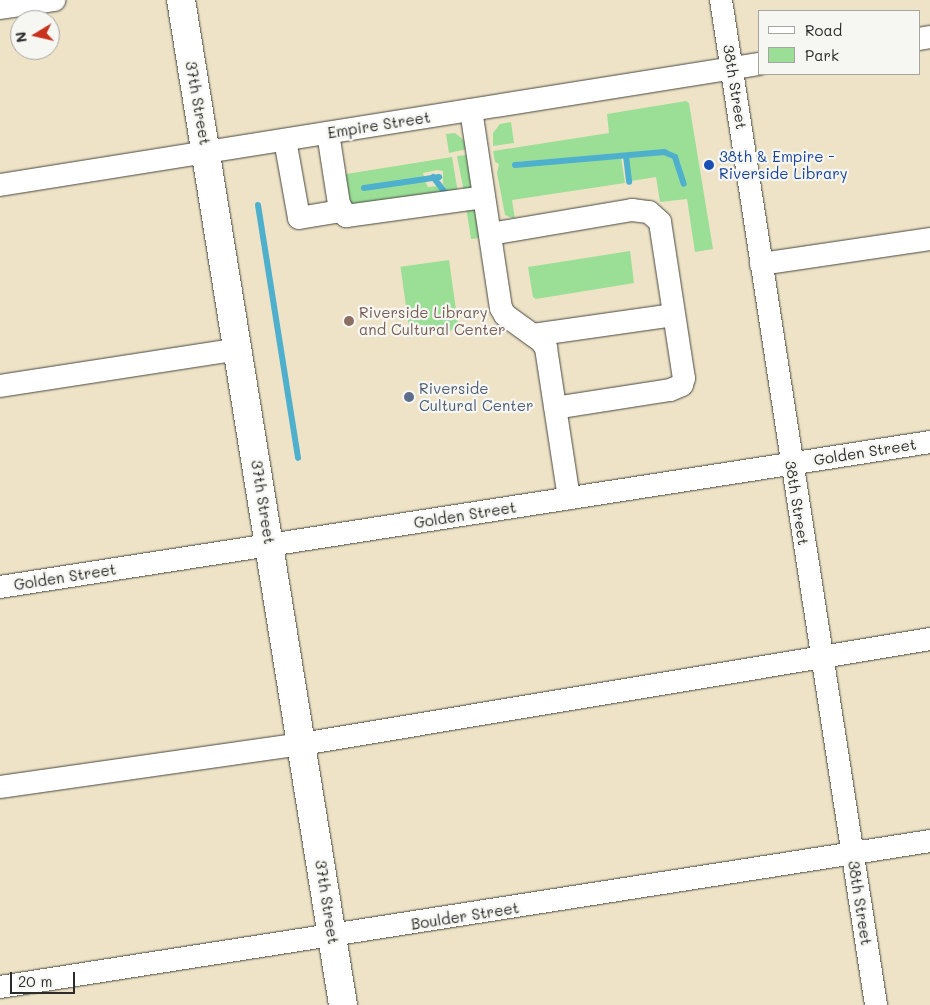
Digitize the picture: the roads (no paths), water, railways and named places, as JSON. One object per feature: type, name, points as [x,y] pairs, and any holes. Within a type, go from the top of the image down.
[{"type":"main road","name":"37th Street","points":[[181,0],[239,349],[343,1005]]},
{"type":"street","points":[[0,8],[54,0]]},
{"type":"street","name":"38th Street","points":[[721,0],[876,1005]]},
{"type":"street","name":"Empire Street","points":[[0,185],[758,64]]},
{"type":"street","points":[[471,110],[501,308],[505,315],[533,335],[546,348],[569,498]]},
{"type":"street","points":[[328,133],[341,211]]},
{"type":"street","points":[[285,140],[299,218],[341,211],[352,216],[484,197]]},
{"type":"street","points":[[490,234],[632,210],[649,212],[660,222],[684,378],[682,385],[670,390],[555,408]]},
{"type":"street","points":[[761,264],[930,240]]},
{"type":"street","points":[[533,335],[674,315]]},
{"type":"street","points":[[0,386],[239,349]]},
{"type":"street","name":"Golden Street","points":[[0,587],[930,442]]},
{"type":"street","points":[[0,787],[302,744],[821,655],[930,639]]},
{"type":"street","name":"Boulder Street","points":[[0,988],[930,841]]},
{"type":"waterway","points":[[515,165],[664,152],[675,157],[684,184]]},
{"type":"waterway","points":[[626,156],[629,182]]},
{"type":"waterway","points":[[433,177],[448,196]]},
{"type":"waterway","points":[[364,188],[439,177]]},
{"type":"waterway","points":[[258,205],[298,458]]},
{"type":"place","name":"38th & Empire - Riverside Library","points":[[709,165]]},
{"type":"place","name":"Riverside Library and Cultural Center","points":[[349,321]]},
{"type":"place","name":"Riverside Cultural Center","points":[[409,397]]}]
